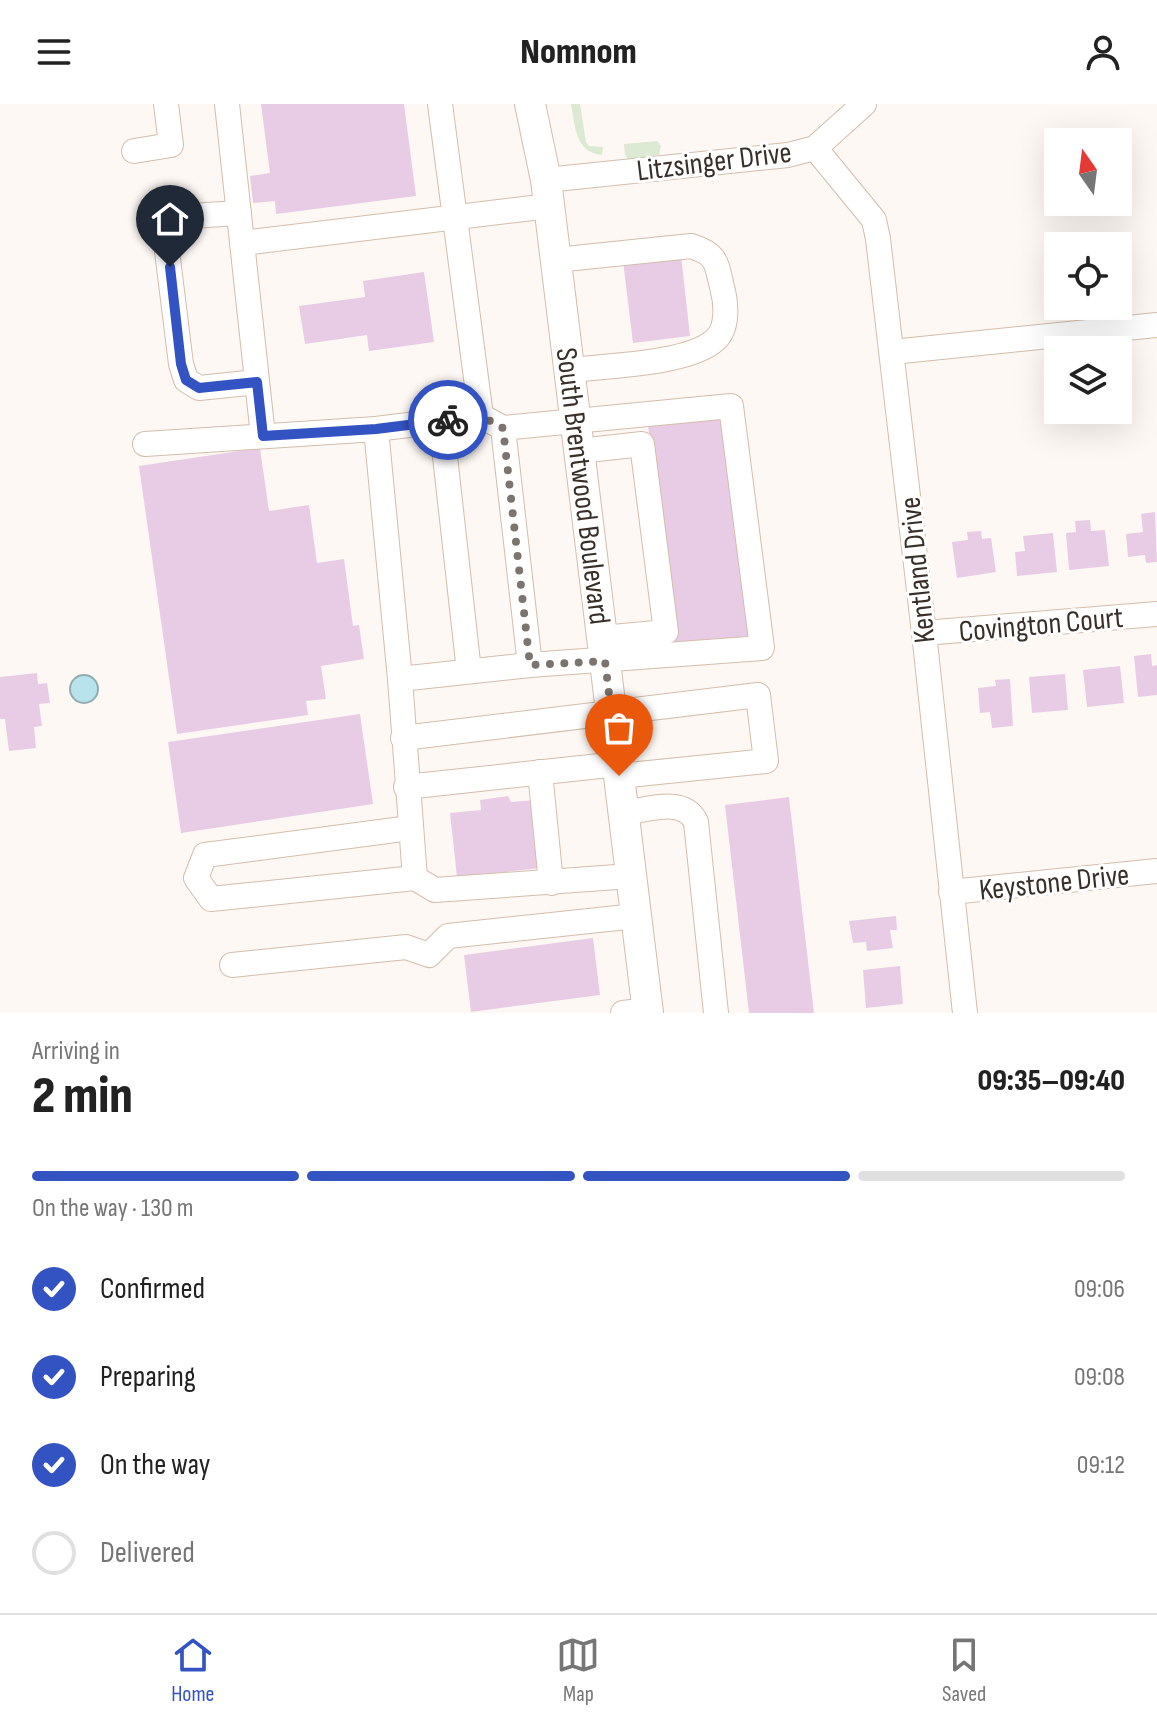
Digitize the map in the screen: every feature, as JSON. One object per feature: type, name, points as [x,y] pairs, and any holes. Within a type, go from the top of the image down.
[{"type":"main road","name":"South Brentwood Boulevard","points":[[530,104],[548,193],[624,813],[636,916],[639,1012]]},
{"type":"street","points":[[134,151],[171,145],[166,104]]},
{"type":"street","points":[[227,104],[263,436]]},
{"type":"street","points":[[440,104],[481,416]]},
{"type":"street","name":"Litzsinger Drive","points":[[242,243],[456,217],[548,193],[788,155],[815,148],[864,104]]},
{"type":"street","name":"Kentland Drive","points":[[815,148],[874,220],[892,352],[965,1013]]},
{"type":"street","points":[[239,213],[174,217],[167,223],[165,235],[181,364],[186,380],[199,388],[257,382]]},
{"type":"street","points":[[556,260],[691,246],[708,252],[717,266],[725,297],[724,323],[717,339],[694,352],[653,361],[569,370]]},
{"type":"street","points":[[892,352],[1157,325]]},
{"type":"street","points":[[577,436],[731,406],[749,531],[762,648],[603,650]]},
{"type":"street","points":[[145,444],[376,429],[481,416],[503,428],[642,444],[666,632],[603,650],[530,665],[400,679]]},
{"type":"street","points":[[441,421],[469,671]]},
{"type":"street","points":[[503,428],[530,665]]},
{"type":"street","points":[[376,429],[415,878]]},
{"type":"street","name":"Covington Court","points":[[924,633],[1157,614]]},
{"type":"street","points":[[403,738],[758,695],[766,761],[540,772],[406,787]]},
{"type":"street","points":[[540,772],[551,883]]},
{"type":"street","points":[[624,813],[668,807],[691,811],[696,822],[716,1013]]},
{"type":"street","points":[[410,828],[205,855],[196,878],[211,899],[415,878],[435,890],[631,876]]},
{"type":"street","name":"Keystone Drive","points":[[951,892],[1157,871]]},
{"type":"street","points":[[232,965],[406,947],[429,955],[448,936],[636,916]]},
{"type":"green space","points":[[571,104],[580,104],[586,142],[589,146],[603,147],[602,155],[593,153],[581,144]]},
{"type":"green space","points":[[657,141],[661,146],[659,155],[628,159],[625,155],[624,144]]},
{"type":"water","points":[[84,675],[94,679],[98,689],[94,699],[84,703],[74,699],[70,689],[74,679]]},
{"type":"building","points":[[261,104],[404,104],[416,196],[276,214],[275,201],[253,203],[250,176],[270,173]]},
{"type":"building","points":[[681,255],[690,336],[633,343],[623,261]]},
{"type":"building","points":[[424,272],[434,342],[369,351],[367,335],[305,344],[299,306],[365,297],[363,281]]},
{"type":"building","points":[[720,417],[748,636],[676,646],[648,426]]},
{"type":"building","points":[[260,448],[269,511],[309,505],[317,563],[344,559],[353,626],[359,625],[364,659],[321,666],[326,699],[306,701],[308,715],[177,734],[139,466]]},
{"type":"building","points":[[1155,512],[1157,562],[1146,563],[1145,555],[1128,557],[1126,534],[1143,532],[1141,514]]},
{"type":"building","points":[[1090,520],[1091,531],[1105,530],[1109,566],[1069,570],[1066,533],[1076,532],[1075,521]]},
{"type":"building","points":[[981,531],[982,539],[991,538],[996,572],[957,578],[952,542],[968,540],[967,532]]},
{"type":"building","points":[[1053,533],[1057,572],[1017,576],[1015,552],[1025,551],[1023,536]]},
{"type":"building","points":[[1151,654],[1152,666],[1157,665],[1157,695],[1138,697],[1134,656]]},
{"type":"building","points":[[1120,666],[1124,703],[1087,707],[1083,670]]},
{"type":"building","points":[[37,673],[38,684],[47,683],[50,703],[39,704],[42,726],[34,727],[36,748],[9,751],[5,719],[0,719],[0,677]]},
{"type":"building","points":[[1065,674],[1068,710],[1032,713],[1029,677]]},
{"type":"building","points":[[1010,679],[1013,726],[992,728],[990,712],[980,713],[978,688],[996,686],[995,680]]},
{"type":"building","points":[[360,714],[373,804],[181,833],[168,742]]},
{"type":"building","points":[[508,796],[511,802],[535,800],[542,868],[457,877],[450,813],[481,810],[480,800]]},
{"type":"building","points":[[789,797],[814,1013],[749,1013],[725,805]]},
{"type":"building","points":[[896,916],[897,930],[890,930],[893,948],[867,951],[866,942],[853,943],[849,921]]},
{"type":"building","points":[[593,938],[600,995],[471,1012],[464,955]]},
{"type":"building","points":[[900,966],[903,1004],[866,1008],[863,970]]},
{"type":"way so far","points":[[448,420],[481,416],[503,428],[530,665],[605,661],[619,776]]},
{"type":"route","points":[[170,267],[181,364],[186,380],[199,388],[257,382],[263,436],[376,429],[448,420]]}]
